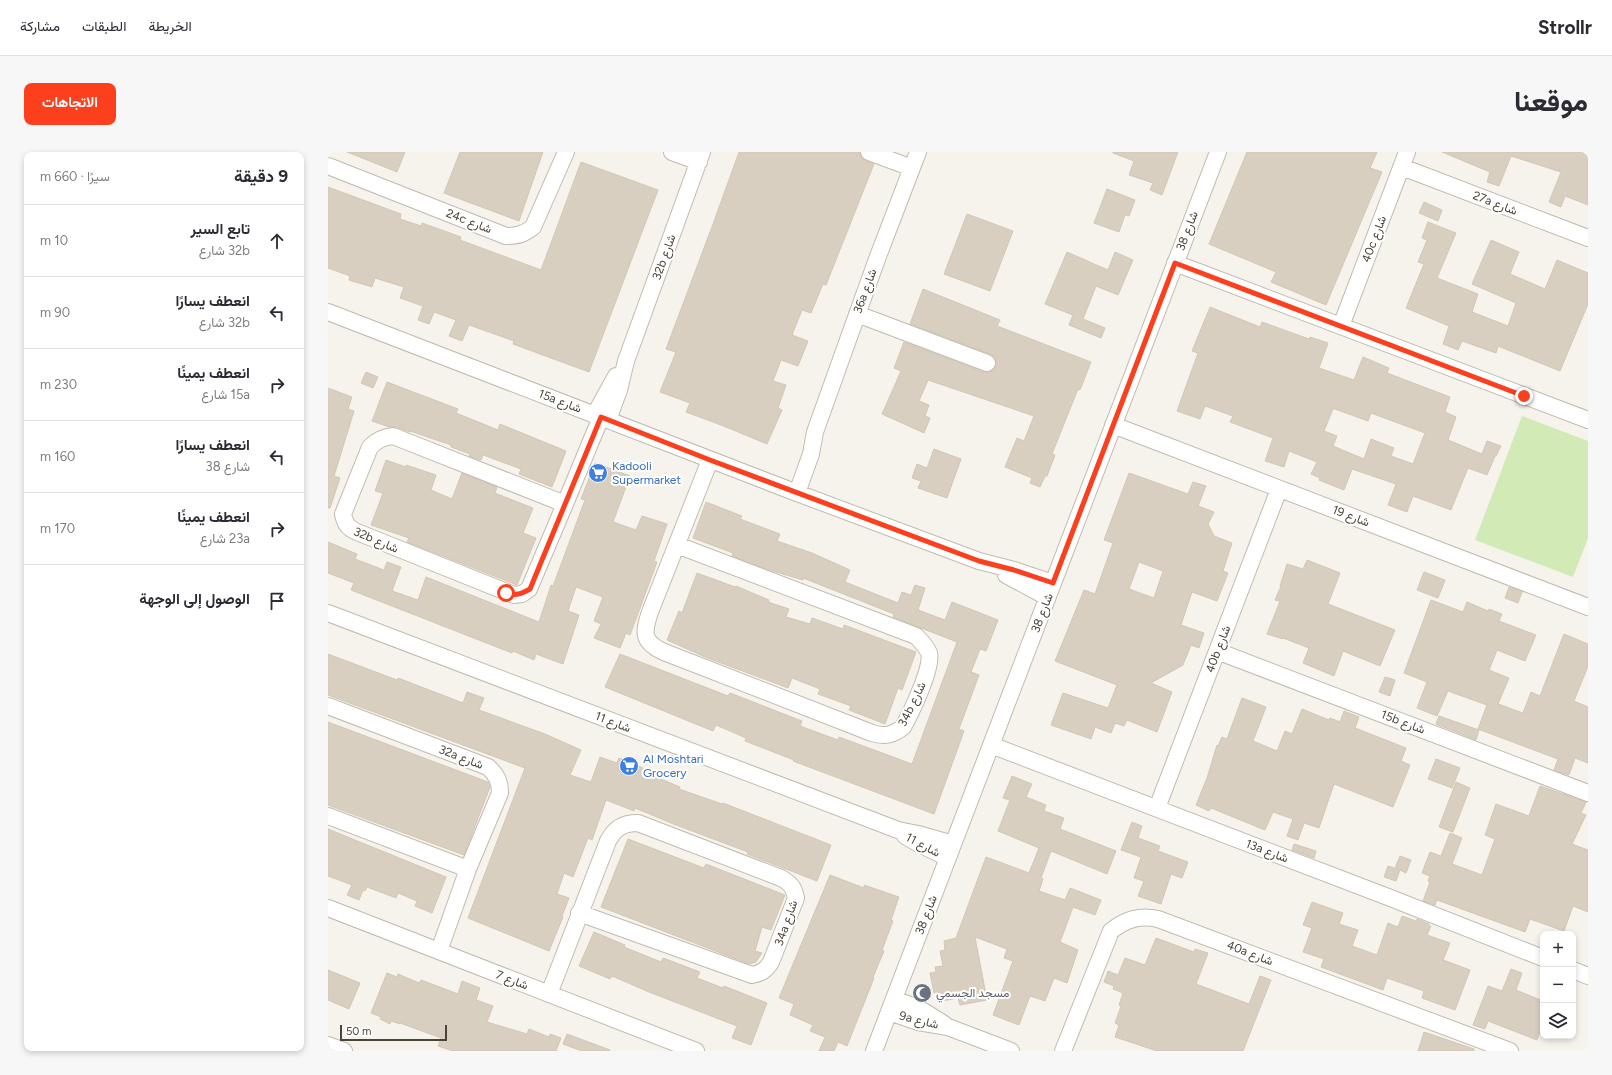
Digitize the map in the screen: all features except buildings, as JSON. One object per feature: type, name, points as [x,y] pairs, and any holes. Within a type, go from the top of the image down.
[{"type":"street","name":"24c شارع","points":[[328,166],[506,236],[515,236],[524,234],[533,227],[566,152]]},
{"type":"street","points":[[672,152],[700,157]]},
{"type":"street","points":[[869,152],[912,168]]},
{"type":"street","name":"36a شارع","points":[[791,491],[803,450],[815,432],[857,314],[918,152]]},
{"type":"street","name":"شارع 38","points":[[874,1051],[1218,152]]},
{"type":"street","name":"40c شارع","points":[[1341,326],[1408,152]]},
{"type":"street","name":"32b شارع","points":[[565,504],[393,436],[384,437],[376,441],[370,447],[343,514],[345,523],[350,529],[514,595],[522,594],[530,589],[601,417],[613,380],[626,361],[700,157]]},
{"type":"street","name":"27a شارع","points":[[1402,167],[1588,238]]},
{"type":"street","points":[[1175,263],[1588,420]]},
{"type":"street","name":"15a شارع","points":[[328,312],[791,491],[993,566],[1017,582],[1050,590]]},
{"type":"street","points":[[857,314],[987,363]]},
{"type":"street","name":"شارع 19","points":[[1113,425],[1588,607]]},
{"type":"street","name":"34b شارع","points":[[677,545],[916,636],[924,644],[929,654],[929,666],[903,727],[896,733],[888,736],[880,736],[653,647],[645,637],[645,626],[710,460]]},
{"type":"street","name":"40b شارع","points":[[1157,808],[1279,489]]},
{"type":"street","name":"شارع 11","points":[[328,613],[898,830],[913,842],[951,851]]},
{"type":"street","name":"15b شارع","points":[[1217,651],[1588,793]]},
{"type":"street","name":"32a شارع","points":[[328,706],[488,767],[500,782],[500,793],[468,869],[439,951]]},
{"type":"street","name":"13a شارع","points":[[991,745],[1540,957]]},
{"type":"street","points":[[328,816],[468,869]]},
{"type":"street","name":"34a شارع","points":[[549,994],[579,913],[608,841],[613,832],[621,826],[629,823],[642,824],[781,878],[789,882],[794,889],[796,898],[772,962],[767,969],[752,975],[579,913]]},
{"type":"street","name":"شارع 7","points":[[328,908],[696,1051]]},
{"type":"street","name":"40a شارع","points":[[1064,1051],[1112,932],[1126,921],[1142,917],[1158,919],[1510,1051]]},
{"type":"street","points":[[1576,971],[1588,976]]},
{"type":"street","name":"9a شارع","points":[[892,1005],[928,1013],[948,1026],[1012,1051]]},
{"type":"street","points":[[328,1045],[344,1051]]},
{"type":"green space","points":[[1522,416],[1588,441],[1588,538],[1573,577],[1475,540]]},
{"type":"place","name":"Kadooli Supermarket","points":[[598,473]]},
{"type":"place","name":"Al Moshtari Grocery","points":[[629,766]]},
{"type":"place","name":"مسجد الجسمي","points":[[922,993]]},
{"type":"route","points":[[506,593],[514,595],[522,594],[530,589],[601,417],[710,460],[979,561],[993,566],[1014,570],[1053,583],[1175,263],[1524,396]]}]
